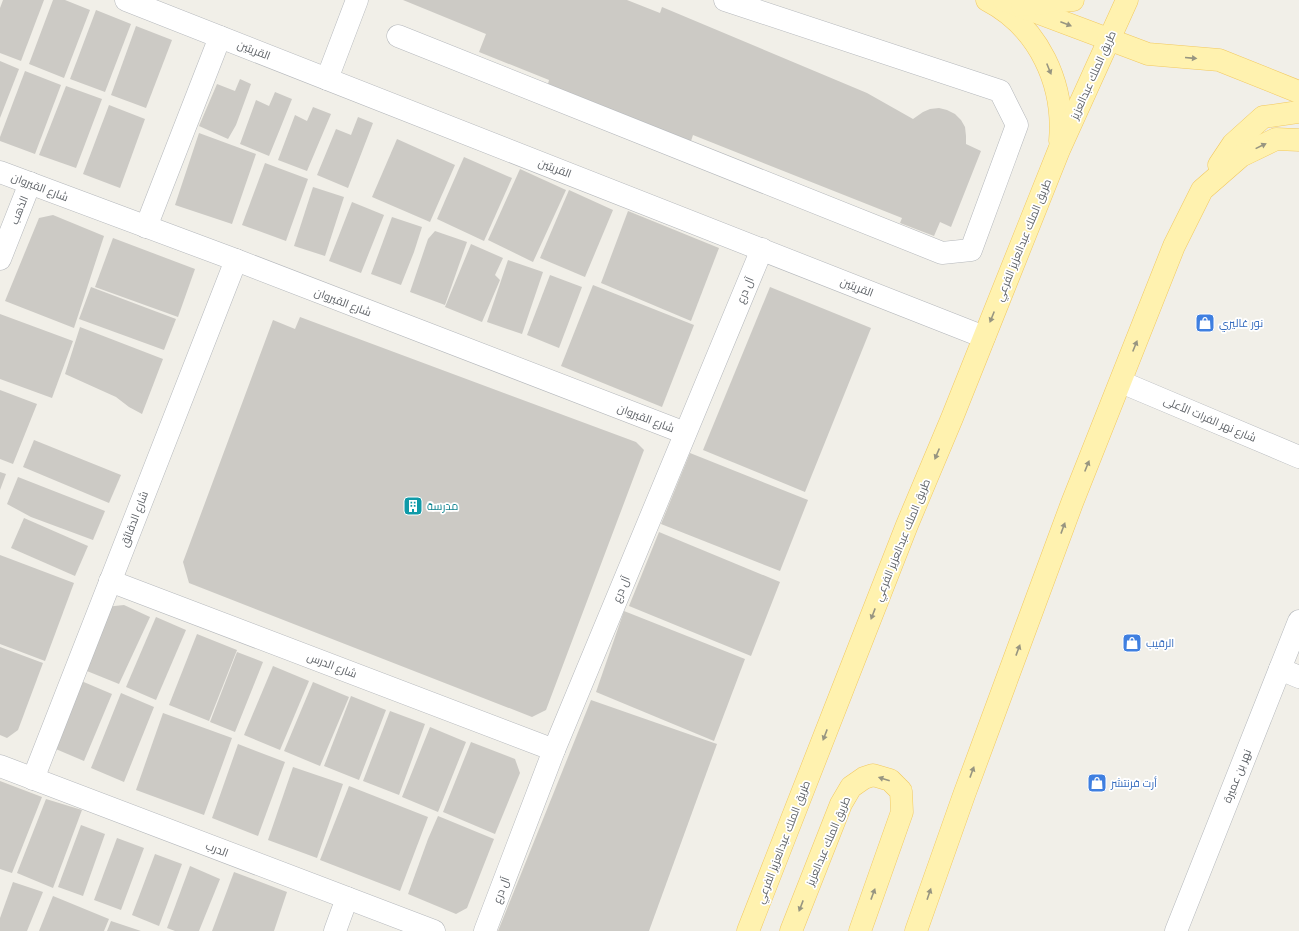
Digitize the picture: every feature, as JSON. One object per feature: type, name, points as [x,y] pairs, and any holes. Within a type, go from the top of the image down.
[{"type":"main road","points":[[987,0],[1012,17],[1027,32],[1039,48],[1049,66],[1056,86],[1060,106],[1061,128],[1059,150]]},
{"type":"main road","points":[[1010,2],[1073,0]]},
{"type":"main road","name":"طريق الملك عبدالعزيز","points":[[1059,150],[1127,0]]},
{"type":"main road","points":[[1010,2],[1148,54],[1219,60],[1299,92]]},
{"type":"main road","points":[[916,931],[964,795],[1064,525],[1174,246],[1202,192],[1233,144],[1263,117],[1299,112]]},
{"type":"main road","points":[[1202,192],[1241,156],[1276,138],[1299,140]]},
{"type":"main road","name":"طريق الملك عبدالعزيز الفرعي","points":[[748,931],[904,532],[952,418],[1059,150]]},
{"type":"main road","name":"طريق الملك عبدالعزيز","points":[[791,931],[841,804],[851,787],[864,778],[873,775],[890,780],[901,791],[902,812],[860,931]]},
{"type":"street","name":"القريتين","points":[[126,0],[984,337]]},
{"type":"street","points":[[327,79],[357,0]]},
{"type":"street","points":[[398,36],[942,253],[971,250],[1017,125],[1000,92],[725,0]]},
{"type":"street","points":[[146,227],[220,37]]},
{"type":"street","name":"شارع القيروان","points":[[0,172],[236,260],[686,433]]},
{"type":"street","name":"الذهب","points":[[0,259],[30,183]]},
{"type":"street","name":"آل درع","points":[[485,931],[554,750],[762,249]]},
{"type":"street","name":"شارع الدقائق","points":[[33,778],[236,260]]},
{"type":"street","name":"شارع نهر الفرات الأعلى","points":[[1121,382],[1299,457]]},
{"type":"street","name":"شارع الدرس","points":[[110,581],[554,750]]},
{"type":"street","name":"نهر بن عميرة","points":[[1176,931],[1289,673],[1299,621]]},
{"type":"street","name":"الدرب","points":[[0,766],[434,931]]},
{"type":"street","points":[[335,931],[347,898]]},
{"type":"building","points":[[3,0],[44,0],[21,61],[0,53],[0,8]]},
{"type":"building","points":[[53,0],[65,0],[90,10],[64,78],[29,64]]},
{"type":"building","points":[[403,0],[627,0],[660,13],[662,7],[867,93],[913,119],[930,109],[939,108],[947,110],[955,114],[965,127],[966,144],[981,151],[951,227],[940,222],[934,236],[900,223],[902,218],[693,135],[691,141],[548,84],[549,80],[479,52],[486,34]]},
{"type":"building","points":[[96,10],[131,24],[105,92],[70,79]]},
{"type":"building","points":[[136,26],[172,40],[146,108],[111,95]]},
{"type":"building","points":[[0,61],[19,69],[0,118]]},
{"type":"building","points":[[25,71],[61,85],[35,154],[0,141],[0,137]]},
{"type":"building","points":[[240,79],[251,84],[236,125],[228,139],[199,126],[217,84],[235,91]]},
{"type":"building","points":[[66,86],[102,99],[76,168],[39,155]]},
{"type":"building","points":[[275,92],[292,99],[269,156],[240,144],[256,100],[269,106]]},
{"type":"building","points":[[109,105],[145,119],[120,188],[83,174]]},
{"type":"building","points":[[313,107],[331,114],[307,171],[278,160],[295,115],[307,121]]},
{"type":"building","points":[[358,117],[373,123],[348,188],[317,175],[336,129],[351,135]]},
{"type":"building","points":[[199,133],[256,154],[232,224],[175,205]]},
{"type":"building","points":[[397,139],[455,165],[430,222],[372,197]]},
{"type":"building","points":[[464,157],[512,178],[484,241],[437,219]]},
{"type":"building","points":[[265,163],[308,179],[286,241],[242,225]]},
{"type":"building","points":[[520,169],[566,190],[533,262],[488,240]]},
{"type":"building","points":[[313,187],[344,197],[325,256],[294,246]]},
{"type":"building","points":[[569,190],[613,210],[585,277],[540,258]]},
{"type":"building","points":[[352,202],[384,215],[361,273],[329,261]]},
{"type":"building","points":[[628,211],[719,248],[691,321],[601,283]]},
{"type":"building","points":[[53,215],[104,236],[74,328],[5,301],[39,218]]},
{"type":"building","points":[[392,217],[422,227],[401,285],[371,274]]},
{"type":"building","points":[[435,231],[467,242],[445,305],[410,292],[428,239]]},
{"type":"building","points":[[113,238],[195,269],[178,317],[95,287]]},
{"type":"building","points":[[471,244],[503,258],[495,275],[500,280],[482,322],[445,307]]},
{"type":"building","points":[[508,260],[543,272],[522,334],[487,322]]},
{"type":"building","points":[[550,275],[582,287],[559,348],[527,335]]},
{"type":"building","points":[[593,285],[694,325],[662,407],[561,366]]},
{"type":"building","points":[[91,287],[176,319],[164,350],[79,319]]},
{"type":"building","points":[[770,287],[871,328],[805,492],[703,450]]},
{"type":"building","points":[[0,314],[73,341],[52,398],[0,379]]},
{"type":"building","name":"مدرسة","points":[[300,317],[636,442],[644,450],[546,710],[532,717],[189,583],[183,562],[273,320],[295,329]]},
{"type":"building","points":[[80,327],[163,359],[142,414],[129,407],[116,397],[65,374]]},
{"type":"building","points":[[0,390],[37,404],[13,464],[0,459]]},
{"type":"building","points":[[34,440],[121,475],[109,503],[23,467]]},
{"type":"building","points":[[690,453],[808,500],[780,571],[661,524]]},
{"type":"building","points":[[0,472],[6,474],[0,490]]},
{"type":"building","points":[[18,477],[105,511],[93,540],[31,517],[7,504]]},
{"type":"building","points":[[24,518],[88,546],[75,576],[11,548]]},
{"type":"building","points":[[659,532],[780,582],[751,656],[629,606]]},
{"type":"building","points":[[0,555],[74,583],[45,661],[0,644]]},
{"type":"building","points":[[124,605],[150,617],[119,684],[82,669],[105,607]]},
{"type":"building","points":[[624,611],[745,659],[714,741],[596,692]]},
{"type":"building","points":[[156,617],[186,630],[156,700],[126,687]]},
{"type":"building","points":[[197,634],[237,650],[209,721],[169,705]]},
{"type":"building","points":[[0,647],[43,663],[18,730],[7,738],[0,735]]},
{"type":"building","points":[[237,652],[263,662],[235,732],[210,722]]},
{"type":"building","points":[[273,666],[309,681],[280,750],[244,735]]},
{"type":"building","points":[[79,680],[112,694],[84,761],[51,747]]},
{"type":"building","points":[[313,682],[349,697],[320,766],[284,751]]},
{"type":"building","points":[[121,693],[154,707],[124,782],[91,768]]},
{"type":"building","points":[[351,696],[386,710],[359,780],[324,766]]},
{"type":"building","points":[[591,700],[717,744],[649,931],[498,931]]},
{"type":"building","points":[[390,711],[425,724],[399,795],[363,781]]},
{"type":"building","points":[[163,713],[232,738],[204,815],[136,790]]},
{"type":"building","points":[[430,727],[466,742],[438,812],[402,797]]},
{"type":"building","points":[[471,742],[515,759],[520,773],[495,834],[443,812]]},
{"type":"building","points":[[238,744],[285,762],[258,836],[212,818]]},
{"type":"building","points":[[293,767],[343,784],[317,858],[268,840]]},
{"type":"building","points":[[0,781],[42,797],[12,873],[0,869]]},
{"type":"building","points":[[349,786],[428,817],[400,891],[320,860]]},
{"type":"building","points":[[46,799],[82,810],[53,888],[17,873]]},
{"type":"building","points":[[438,816],[494,839],[467,908],[456,914],[408,894]]},
{"type":"building","points":[[81,825],[105,834],[83,896],[58,887]]},
{"type":"building","points":[[117,838],[144,848],[121,910],[94,900]]},
{"type":"building","points":[[155,854],[182,864],[159,926],[132,915]]},
{"type":"building","points":[[190,866],[220,879],[199,931],[175,931],[167,928]]},
{"type":"building","points":[[234,872],[287,892],[274,931],[212,931]]},
{"type":"building","points":[[13,882],[43,892],[27,931],[0,931],[0,918]]},
{"type":"building","points":[[53,896],[109,919],[104,931],[39,931]]},
{"type":"building","points":[[111,921],[141,931],[107,931]]},
{"type":"place","name":"نور غاليري","points":[[1205,323]]},
{"type":"place","name":"مدرسة","points":[[413,506]]},
{"type":"place","name":"الرقيب","points":[[1132,643]]},
{"type":"place","name":"أرت فرنتشر","points":[[1097,783]]}]
